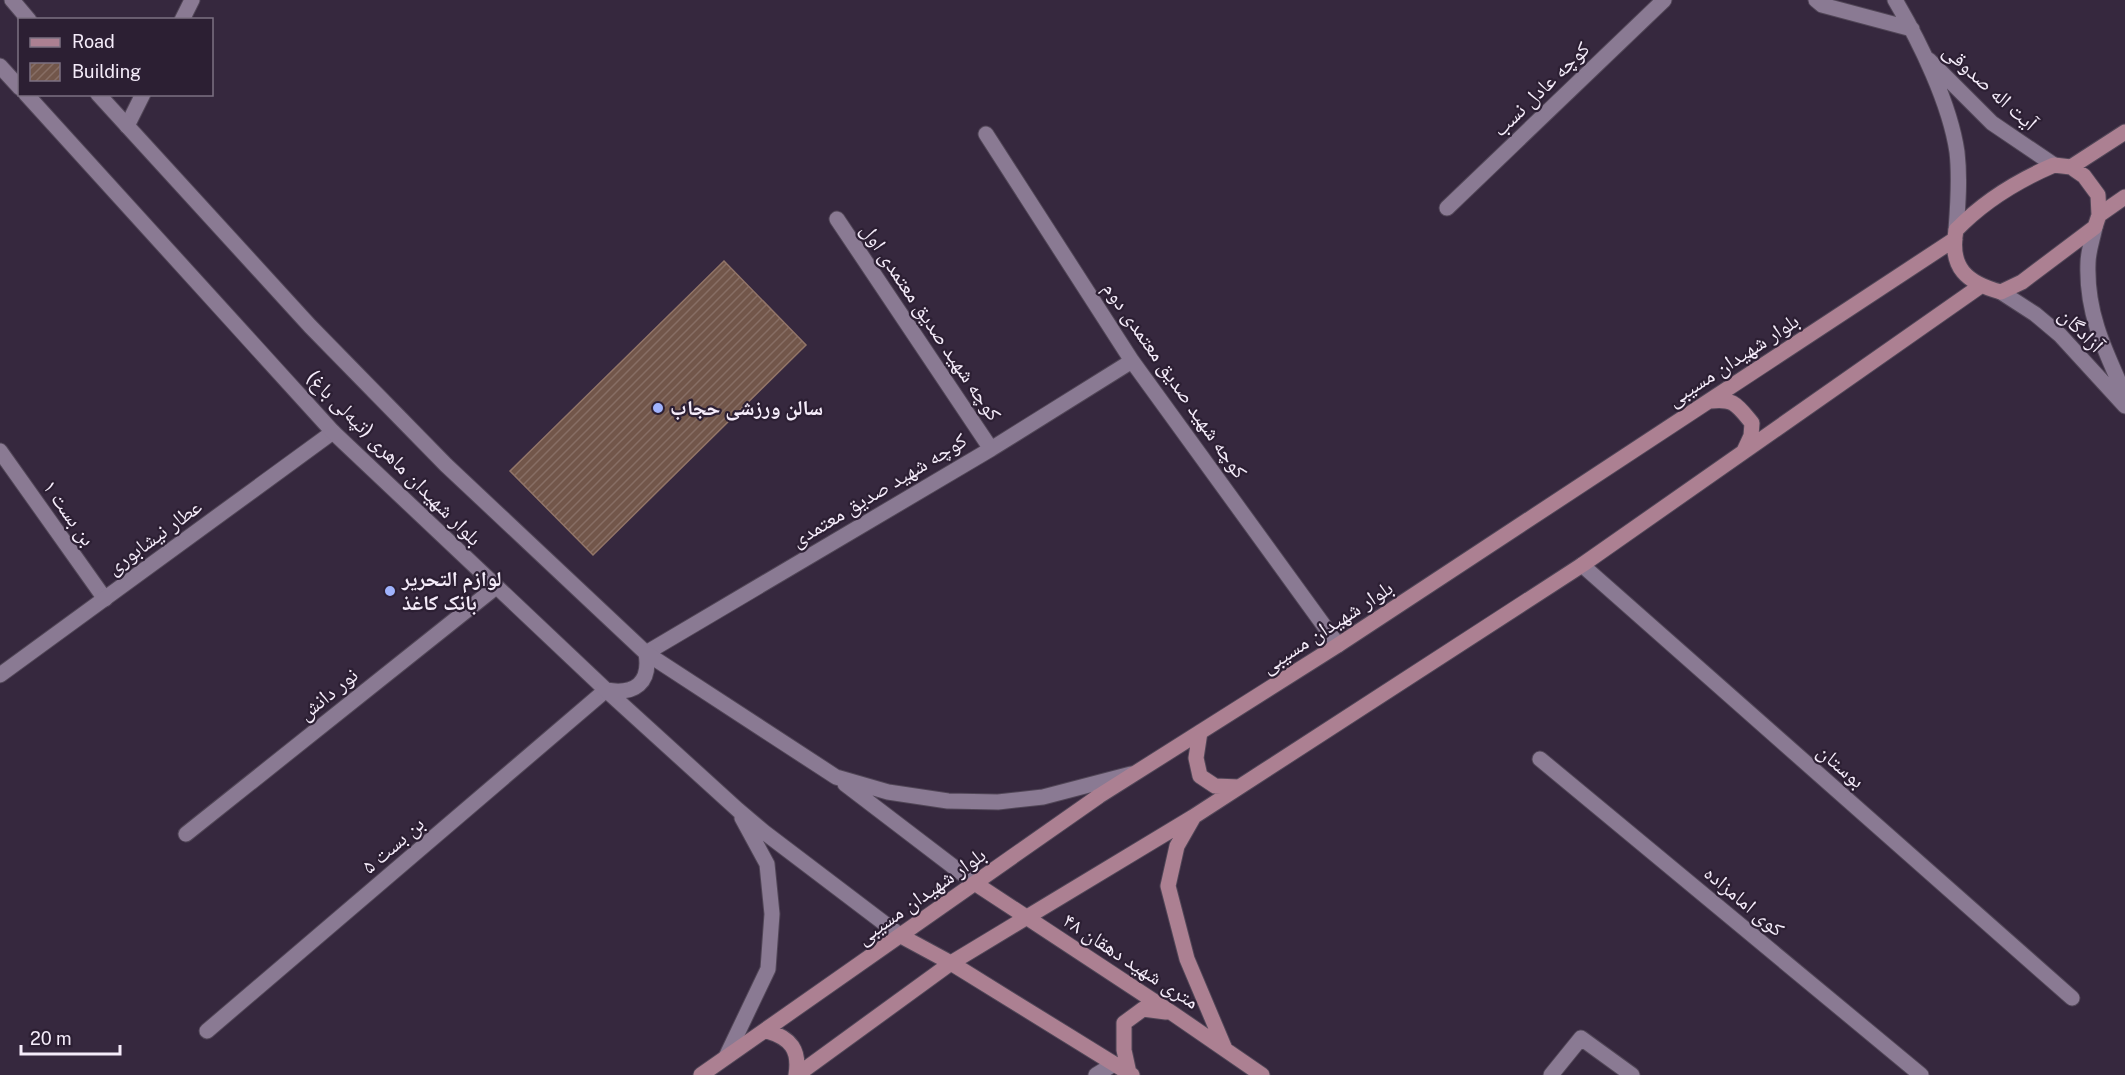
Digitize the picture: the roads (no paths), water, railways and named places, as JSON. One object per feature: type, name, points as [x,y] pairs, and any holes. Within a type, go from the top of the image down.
[{"type":"main road","points":[[2071,166],[2125,132]]},
{"type":"main road","points":[[2054,165],[2071,166],[2084,176],[2098,195],[2097,221]]},
{"type":"main road","name":"بلوار شهیدان مسیبی","points":[[701,1075],[767,1031],[1099,796],[1338,645],[1710,401],[1956,235],[1976,212],[2030,176],[2054,165]]},
{"type":"main road","points":[[1956,235],[1955,252],[1962,273],[1979,286],[2001,292],[2022,282],[2125,198]]},
{"type":"main road","points":[[796,1075],[951,963],[1193,817],[1582,565],[1979,286]]},
{"type":"main road","points":[[1710,401],[1724,399],[1736,404],[1752,423],[1751,436],[1744,451]]},
{"type":"main road","points":[[1200,732],[1196,758],[1200,776],[1215,786],[1239,787]]},
{"type":"main road","points":[[1193,817],[1177,846],[1168,886],[1187,959],[1225,1049]]},
{"type":"main road","name":"۴۸ متری شهید دهقان","points":[[976,884],[1172,1012],[1262,1075]]},
{"type":"main road","points":[[901,936],[951,963],[1130,1074]]},
{"type":"main road","points":[[1130,1074],[1124,1050],[1124,1023],[1143,1009],[1172,1012]]},
{"type":"main road","points":[[767,1031],[788,1040],[796,1054],[796,1075]]},
{"type":"street","points":[[12,0],[27,18]]},
{"type":"street","points":[[183,18],[192,0]]},
{"type":"street","name":"کوچه عادل نسب","points":[[1447,208],[1664,0]]},
{"type":"street","points":[[1816,0],[1822,5],[1912,29]]},
{"type":"street","points":[[1895,0],[1925,56]]},
{"type":"street","name":"آیت اله صدوقی","points":[[1925,56],[1992,123],[2054,165]]},
{"type":"street","name":"آیت اله صدوقی","points":[[1925,56],[1949,121],[1957,152],[1956,235]]},
{"type":"street","points":[[0,66],[18,86]]},
{"type":"street","name":"بلوار شهیدان ماهری (تپه‌لی باغ)","points":[[28,96],[333,432],[606,690],[738,810],[901,936]]},
{"type":"street","name":"بلوار شهیدان ماهری (تپه‌لی باغ)","points":[[100,96],[310,326],[446,465],[646,652],[836,777],[976,884]]},
{"type":"street","points":[[127,126],[142,96]]},
{"type":"street","name":"کوچه شهید صدیق معتمدی دوم","points":[[986,134],[1132,361],[1338,645]]},
{"type":"street","name":"کوچه شهید صدیق معتمدی اول","points":[[837,219],[991,449]]},
{"type":"street","points":[[2097,221],[2088,260],[2089,298],[2099,339],[2125,394]]},
{"type":"street","name":"آزادگان","points":[[2001,292],[2035,314],[2060,335],[2125,406]]},
{"type":"street","name":"کوچه شهید صدیق معتمدی","points":[[646,652],[991,449],[1132,361]]},
{"type":"street","name":"عطار نیشابوری","points":[[0,675],[333,432]]},
{"type":"street","name":"بن بست ۱","points":[[0,451],[105,599]]},
{"type":"street","name":"بوستان","points":[[1582,565],[2072,998]]},
{"type":"street","name":"نور دانش","points":[[186,834],[496,587]]},
{"type":"street","points":[[606,690],[620,692],[639,684],[646,674],[648,665],[646,652]]},
{"type":"street","name":"بن بست ۵","points":[[207,1031],[606,690]]},
{"type":"street","name":"کوی امامزاده","points":[[1540,759],[1921,1075]]},
{"type":"street","name":"بلوار شهیدان ماهری (تپه‌لی باغ)","points":[[836,777],[888,792],[948,801],[998,802],[1043,797],[1136,773]]},
{"type":"street","name":"بلوار شهیدان مسیبی","points":[[726,1057],[768,969],[772,914],[767,864],[738,810]]},
{"type":"street","points":[[1551,1075],[1581,1038],[1632,1075]]},
{"type":"street","points":[[1096,1075],[1114,1064]]},
{"type":"place","name":"سالن ورزشی حجاب","points":[[658,408]]},
{"type":"place","name":"لوازم التحریر بانک کاغذ","points":[[390,591]]}]
